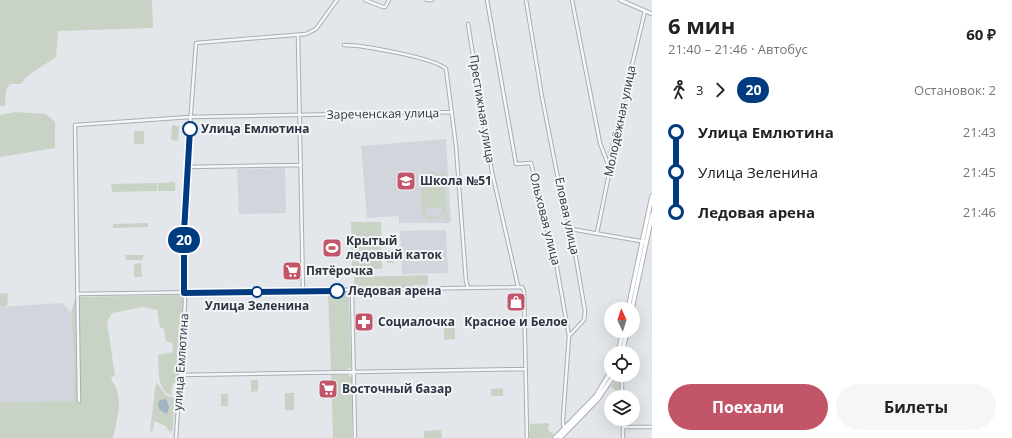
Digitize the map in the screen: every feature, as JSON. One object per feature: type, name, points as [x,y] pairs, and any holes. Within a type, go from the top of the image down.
[{"type":"main road","points":[[633,302],[652,196]]},
{"type":"main road","points":[[630,302],[644,241],[652,215]]},
{"type":"main road","points":[[555,438],[596,396],[604,382]]},
{"type":"main road","points":[[560,438],[598,399],[609,382]]},
{"type":"street","points":[[303,292],[298,35],[306,34],[316,29],[337,0]]},
{"type":"street","points":[[365,0],[385,7],[389,0]]},
{"type":"street","name":"Ольховая улица","points":[[487,0],[516,164],[531,163],[557,268],[569,336]]},
{"type":"street","name":"Еловая улица","points":[[526,0],[561,194],[571,229],[585,311],[584,320],[569,336]]},
{"type":"street","points":[[572,0],[600,143],[610,169]]},
{"type":"street","points":[[620,0],[652,14]]},
{"type":"street","name":"Молодёжная улица","points":[[597,233],[610,169],[610,156],[646,11]]},
{"type":"street","name":"Престижная улица","points":[[468,24],[492,172],[518,286]]},
{"type":"street","name":"улица Емлютина","points":[[176,438],[184,293],[187,167],[196,43],[298,35]]},
{"type":"street","points":[[344,45],[360,45],[442,65],[448,74],[456,146],[466,281],[468,288]]},
{"type":"street","name":"Зареченская улица","points":[[77,294],[75,125],[190,117],[452,112]]},
{"type":"street","points":[[187,167],[301,165]]},
{"type":"street","points":[[571,229],[644,241]]},
{"type":"street","points":[[79,401],[77,294],[303,292],[518,286],[522,287],[524,291],[527,438]]},
{"type":"street","points":[[352,291],[355,438]]},
{"type":"street","points":[[565,428],[563,425],[563,419],[569,336]]},
{"type":"street","points":[[180,375],[526,369]]},
{"type":"street","points":[[623,438],[623,427],[652,427]]},
{"type":"shaded area","name":"Школа №51","points":[[446,139],[451,223],[399,223],[399,216],[367,218],[361,146]]},
{"type":"shaded area","points":[[285,168],[286,213],[239,214],[237,169]]},
{"type":"shaded area","points":[[446,230],[448,273],[402,274],[400,231]]},
{"type":"shaded area","points":[[62,303],[71,312],[74,361],[73,401],[0,402],[0,307]]},
{"type":"green space","points":[[0,0],[152,0],[153,28],[58,31],[56,57],[26,77],[21,84],[10,84],[6,90],[5,106],[0,106]]},
{"type":"green space","points":[[15,112],[46,114],[55,122],[55,148],[0,157],[0,115]]},
{"type":"green space","points":[[172,125],[179,126],[178,141],[171,140]]},
{"type":"green space","points":[[134,131],[144,131],[144,144],[134,144]]},
{"type":"green space","points":[[431,171],[437,173],[441,178],[441,172],[444,172],[447,220],[445,220],[444,212],[434,220],[431,220],[426,218],[423,212],[421,179],[423,175]],"holes":[[[431,173],[438,176],[440,182],[423,184],[424,177]],[[442,208],[441,214],[436,217],[428,216],[425,209]]]},
{"type":"green space","points":[[436,175],[436,181],[427,182],[426,176]]},
{"type":"green space","points":[[175,182],[175,191],[158,191],[158,183]]},
{"type":"green space","points":[[157,183],[157,191],[112,192],[111,184]]},
{"type":"green space","points":[[351,222],[381,222],[382,269],[352,269]]},
{"type":"green space","points":[[148,223],[148,227],[113,228],[113,224]]},
{"type":"green space","points":[[387,238],[391,238],[393,242],[391,246],[387,246],[385,244],[385,240]]},
{"type":"green space","points":[[386,250],[394,250],[394,263],[387,263]]},
{"type":"green space","points":[[125,255],[143,255],[143,260],[126,260]]},
{"type":"green space","points":[[141,263],[142,277],[134,277],[134,264]]},
{"type":"green space","points":[[428,275],[428,285],[414,285],[414,288],[354,289],[354,277]]},
{"type":"green space","points":[[8,293],[7,306],[0,307],[0,294]]},
{"type":"green space","points":[[328,293],[345,293],[349,295],[351,367],[347,370],[331,371]]},
{"type":"green space","points":[[182,296],[184,300],[178,384],[173,383],[171,396],[163,388],[159,378],[158,355],[173,352],[172,343],[166,341],[164,329],[160,327],[157,310],[143,307],[112,313],[107,322],[115,376],[111,377],[119,402],[113,438],[0,438],[0,402],[73,401],[74,361],[71,312],[76,297]]},
{"type":"green space","points":[[444,321],[455,321],[455,339],[444,340]]},
{"type":"green space","points":[[346,373],[352,378],[352,438],[333,438],[331,374]]},
{"type":"green space","points":[[251,380],[258,380],[258,391],[251,392]]},
{"type":"green space","points":[[156,382],[167,396],[174,398],[173,430],[170,432],[166,426],[154,421],[153,430],[150,432]]},
{"type":"green space","points":[[614,382],[621,382],[620,390],[615,390],[611,386]]},
{"type":"green space","points":[[503,388],[503,396],[491,396],[491,389]]},
{"type":"green space","points":[[285,393],[294,393],[294,410],[285,410]]},
{"type":"green space","points":[[221,394],[228,394],[228,406],[221,406]]},
{"type":"green space","points":[[549,423],[548,430],[554,434],[551,438],[529,438],[530,424]]},
{"type":"green space","points":[[441,430],[442,438],[424,438],[424,431]]},
{"type":"water","points":[[166,399],[169,406],[166,414],[159,409],[158,403],[160,400]]},
{"type":"bus line","name":"20","points":[[190,129],[184,232],[184,293],[337,291]]},
{"type":"place","name":"Улица Емлютина","points":[[190,129]]},
{"type":"place","name":"Школа №51","points":[[406,181]]},
{"type":"place","name":"Крытый ледовый каток","points":[[332,248]]},
{"type":"place","name":"Пятёрочка","points":[[292,271]]},
{"type":"place","name":"Ледовая арена","points":[[337,291]]},
{"type":"place","name":"Улица Зеленина","points":[[257,292]]},
{"type":"place","name":"Красное и Белое","points":[[516,302]]},
{"type":"place","name":"Социалочка","points":[[364,322]]},
{"type":"place","name":"Восточный базар","points":[[328,389]]}]
